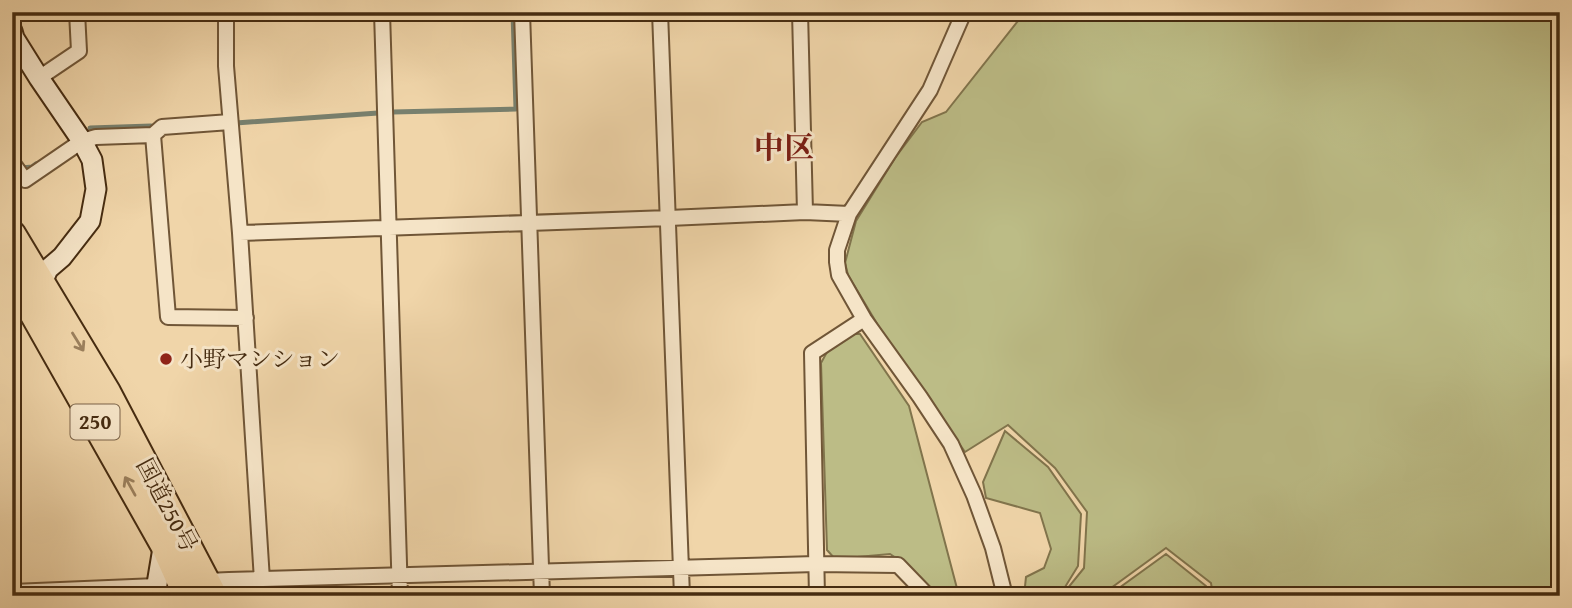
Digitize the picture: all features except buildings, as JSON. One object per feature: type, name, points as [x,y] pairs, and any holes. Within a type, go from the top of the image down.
[{"type":"highway","name":"国道250号","points":[[12,234],[94,369],[155,482],[182,591]]},
{"type":"highway","name":"国道250号","points":[[12,276],[164,545],[182,591]]},
{"type":"street","points":[[39,78],[79,51],[77,12]]},
{"type":"street","points":[[226,12],[226,66],[246,318],[262,584]]},
{"type":"street","points":[[382,12],[400,596]]},
{"type":"street","points":[[522,12],[542,596]]},
{"type":"street","points":[[660,12],[682,596]]},
{"type":"street","points":[[800,12],[805,212]]},
{"type":"street","points":[[964,12],[930,90],[849,214],[837,250],[837,262],[839,275],[864,319],[951,444],[975,495],[993,548],[1005,596]]},
{"type":"street","points":[[12,31],[39,78],[82,141],[92,160],[96,189],[90,221],[62,257],[48,269],[41,285]]},
{"type":"street","points":[[12,162],[25,180],[82,141],[96,137],[153,135],[162,127],[230,122]]},
{"type":"street","points":[[153,135],[168,317],[246,318]]},
{"type":"street","points":[[240,233],[805,212],[849,214]]},
{"type":"street","points":[[817,596],[811,352],[864,319]]},
{"type":"street","points":[[155,482],[165,519],[164,545]]},
{"type":"street","points":[[12,592],[182,591],[399,576],[816,564],[898,565],[928,596]]},
{"type":"green space","points":[[1025,12],[1560,12],[1560,596],[1213,596],[1211,583],[1166,548],[1100,596],[1076,596],[1067,589],[1084,568],[1087,512],[1055,468],[1008,425],[965,452],[879,327],[848,275],[845,263],[856,221],[895,158],[922,122],[946,112]]},
{"type":"green space","points":[[854,334],[860,334],[909,406],[959,596],[936,596],[905,564],[890,554],[835,559],[827,550],[821,363],[827,352]]},
{"type":"green space","points":[[1005,431],[1048,467],[1081,514],[1078,566],[1062,592],[1067,596],[1024,596],[1026,577],[1044,568],[1051,549],[1040,513],[986,498],[983,482]]},
{"type":"green space","points":[[1166,554],[1206,586],[1208,596],[1108,596]]},
{"type":"waterway","points":[[393,112],[516,109],[513,12]]},
{"type":"waterway","points":[[236,123],[378,113]]},
{"type":"waterway","points":[[90,128],[151,126]]},
{"type":"waterway","points":[[12,153],[22,168],[36,164]]},
{"type":"place","name":"小野マンション","points":[[166,359]]},
{"type":"district","name":"中区","points":[[784,148]]}]
